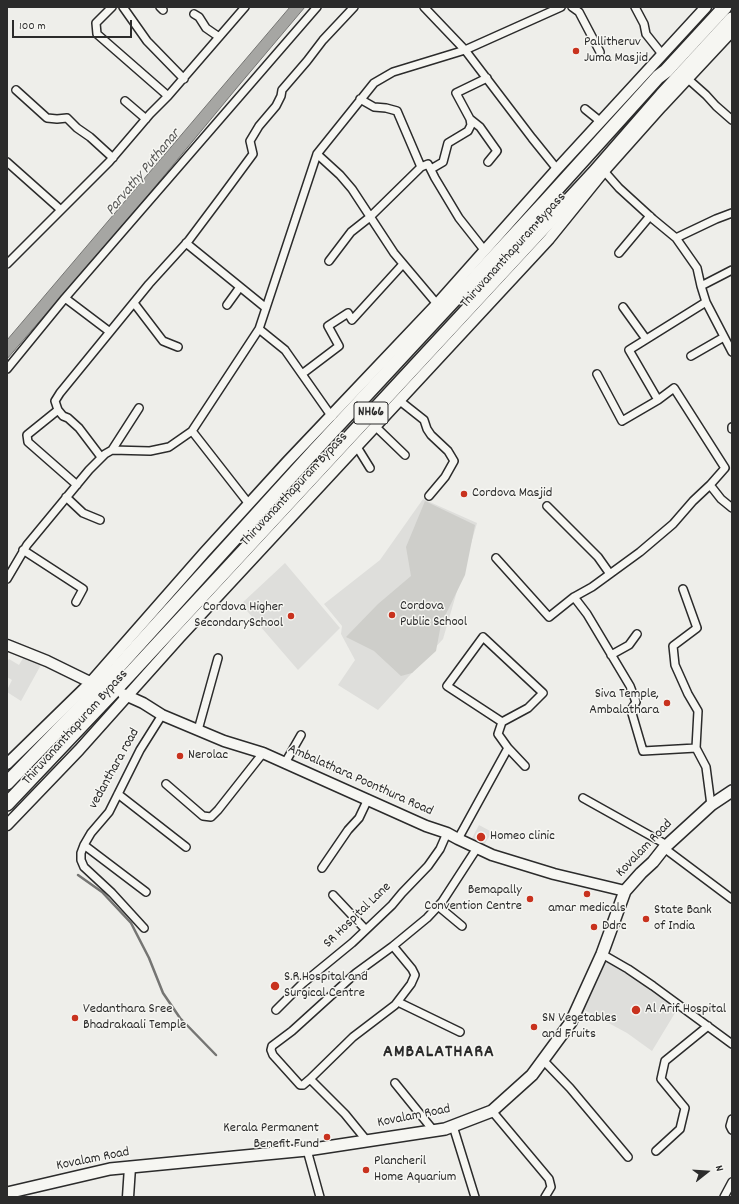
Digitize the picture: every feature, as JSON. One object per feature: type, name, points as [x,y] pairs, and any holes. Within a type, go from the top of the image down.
[{"type":"highway","name":"Thiruvananthapuram Bypass","points":[[7,783],[95,685],[545,202],[658,77],[666,71],[725,7]]},
{"type":"highway","name":"Thiruvananthapuram Bypass","points":[[7,804],[114,691],[594,173],[662,95],[732,19]]},
{"type":"main road","name":"Kovalam Road","points":[[7,1194],[110,1169],[307,1150],[433,1130],[453,1126],[492,1111],[532,1075],[571,1022],[602,954],[625,891],[666,846],[711,805],[732,791]]},
{"type":"street","points":[[112,7],[96,23],[97,34],[168,96]]},
{"type":"street","points":[[123,7],[146,42],[184,78]]},
{"type":"street","points":[[9,259],[113,158],[245,7]]},
{"type":"street","points":[[7,369],[64,298],[317,7]]},
{"type":"street","points":[[101,457],[79,428],[68,418],[63,416],[58,410],[56,401],[60,393],[134,302],[186,243],[253,154],[250,141],[259,126],[276,106],[282,90],[323,40],[354,7]]},
{"type":"street","points":[[424,7],[465,50],[557,169]]},
{"type":"street","points":[[112,450],[150,451],[169,447],[192,432],[259,329],[317,154],[374,83],[393,72],[465,50],[561,7]]},
{"type":"street","points":[[572,7],[579,12],[600,52]]},
{"type":"street","points":[[635,7],[644,24],[646,34],[662,54]]},
{"type":"street","name":"Thiruvananthapuram Bypass","points":[[7,764],[95,685],[139,626],[250,504],[438,304],[557,169],[706,7]]},
{"type":"street","points":[[194,14],[199,17],[206,28],[219,36]]},
{"type":"street","name":"Thiruvananthapuram Bypass","points":[[7,825],[43,788],[549,239],[604,171],[732,30]]},
{"type":"street","points":[[431,169],[443,162],[448,143],[468,130],[471,125],[470,119],[456,94],[486,78]]},
{"type":"street","points":[[688,79],[732,120]]},
{"type":"street","points":[[16,90],[46,118],[67,118],[113,158]]},
{"type":"street","points":[[360,99],[374,107],[397,111],[421,167]]},
{"type":"street","points":[[125,101],[146,119]]},
{"type":"street","points":[[585,109],[601,122]]},
{"type":"street","points":[[470,119],[480,127],[497,151],[488,162]]},
{"type":"street","points":[[317,154],[352,188],[394,253],[438,304]]},
{"type":"street","points":[[7,162],[61,210]]},
{"type":"street","points":[[329,261],[351,232],[370,217],[421,167],[428,164],[459,218],[485,251]]},
{"type":"street","points":[[604,171],[619,188],[676,238],[697,268],[706,302],[732,352]]},
{"type":"street","points":[[676,238],[732,213]]},
{"type":"street","points":[[620,253],[650,216]]},
{"type":"street","points":[[186,243],[266,308]]},
{"type":"street","points":[[302,374],[339,346],[328,326],[348,313],[352,320],[403,264]]},
{"type":"street","points":[[701,286],[732,270]]},
{"type":"street","points":[[227,306],[240,287]]},
{"type":"street","points":[[64,298],[110,332]]},
{"type":"street","points":[[134,302],[163,341],[178,347]]},
{"type":"street","points":[[658,400],[629,350],[706,302]]},
{"type":"street","points":[[623,306],[646,339]]},
{"type":"street","points":[[259,329],[285,350],[332,417]]},
{"type":"street","points":[[691,356],[724,337]]},
{"type":"street","points":[[496,558],[550,617],[574,597],[592,587],[640,552],[673,524],[693,501],[729,466],[674,388],[658,400],[622,421],[597,374]]},
{"type":"street","points":[[400,401],[424,420],[427,429],[448,451],[454,461],[429,496]]},
{"type":"street","points":[[7,579],[23,550],[101,457],[112,450],[139,408]]},
{"type":"street","points":[[58,410],[27,435],[28,442],[77,485]]},
{"type":"street","points":[[376,427],[405,455]]},
{"type":"street","points":[[192,432],[250,504]]},
{"type":"street","points":[[357,447],[370,468]]},
{"type":"street","points":[[710,485],[721,499],[732,508]]},
{"type":"street","points":[[66,497],[83,513],[100,520]]},
{"type":"street","points":[[547,506],[598,557],[610,574]]},
{"type":"street","points":[[23,550],[83,589],[76,602]]},
{"type":"street","points":[[683,589],[697,628],[673,646],[675,665],[688,694],[698,711],[696,748],[706,767],[711,805]]},
{"type":"street","points":[[574,597],[587,614],[630,686],[636,702],[631,710],[643,750],[696,748]]},
{"type":"street","points":[[611,655],[629,645],[637,634]]},
{"type":"street","points":[[502,722],[447,686],[483,637],[543,693],[528,708],[502,722],[498,734],[508,748],[525,766]]},
{"type":"street","name":"Ambalathara Poonthura Road","points":[[7,645],[47,661],[95,685],[128,695],[162,714],[224,741],[263,753],[426,826],[447,833],[492,855],[554,874],[625,891]]},
{"type":"street","points":[[198,730],[218,658]]},
{"type":"street","name":"vedanthara road","points":[[84,844],[98,824],[109,812],[140,750],[162,714]]},
{"type":"street","points":[[285,763],[302,735]]},
{"type":"street","points":[[458,839],[508,748]]},
{"type":"street","points":[[166,784],[203,816],[211,817],[263,753]]},
{"type":"street","points":[[118,794],[186,847]]},
{"type":"street","points":[[584,798],[666,846],[732,899]]},
{"type":"street","points":[[322,868],[358,818],[368,799]]},
{"type":"street","name":"SR Hospital Lane","points":[[276,1010],[302,984],[352,943],[392,905],[428,866],[440,849],[447,833]]},
{"type":"street","points":[[144,928],[112,893],[84,867],[81,860],[81,853],[84,844],[146,892]]},
{"type":"street","points":[[393,946],[412,969],[415,975],[414,979],[398,1002],[353,1037],[310,1079],[303,1085],[300,1085],[273,1055],[271,1050],[272,1046],[292,1031],[356,973],[393,946],[427,918],[438,906],[477,848]]},
{"type":"street","points":[[333,895],[365,929]]},
{"type":"street","points":[[438,906],[462,926]]},
{"type":"street","points":[[602,954],[628,968],[732,1044]]},
{"type":"street","points":[[398,1002],[460,1032]]},
{"type":"street","points":[[656,1151],[680,1128],[685,1108],[661,1079],[665,1061],[708,1026]]},
{"type":"street","points":[[543,1060],[570,1088],[628,1157]]},
{"type":"street","points":[[310,1079],[344,1114],[367,1141]]},
{"type":"street","points":[[395,1083],[433,1130]]},
{"type":"street","points":[[492,1111],[549,1179],[551,1186],[545,1197]]},
{"type":"street","points":[[732,1119],[730,1126],[732,1130]]},
{"type":"street","points":[[453,1126],[475,1197]]},
{"type":"street","points":[[307,1150],[320,1197]]},
{"type":"street","points":[[128,1197],[130,1167]]},
{"type":"street","points":[[724,1197],[732,1182]]},
{"type":"shaded area","points":[[290,7],[305,7],[149,194],[7,359],[7,340]]},
{"type":"shaded area","name":"Cordova Public School","points":[[423,499],[477,523],[443,639],[378,710],[338,685],[355,660],[341,634],[342,626],[324,604],[380,560]]},
{"type":"shaded area","name":"Cordova Public School","points":[[425,501],[475,525],[465,575],[441,624],[436,651],[412,673],[401,676],[374,651],[346,637],[378,604],[411,576],[406,547]]},
{"type":"shaded area","name":"Cordova Higher SecondarySchool","points":[[285,563],[340,628],[298,670],[241,604]]},
{"type":"shaded area","points":[[26,653],[42,663],[21,701],[7,692],[12,680],[7,677],[7,662],[9,659],[19,665]]},
{"type":"shaded area","name":"Homeo clinic","points":[[479,825],[492,832],[482,848],[470,842]]},
{"type":"shaded area","name":"Al Arif Hospital","points":[[607,957],[628,971],[656,984],[679,1000],[678,1008],[652,1051],[627,1033],[579,1007]]},
{"type":"waterway","points":[[78,875],[102,892],[131,923],[149,958],[163,993],[180,1018],[216,1055]]},
{"type":"place","name":"Pallitheruv Juma Masjid","points":[[576,51]]},
{"type":"place","name":"Cordova Masjid","points":[[464,494]]},
{"type":"place","name":"Cordova Public School","points":[[392,615]]},
{"type":"place","name":"Cordova Higher SecondarySchool","points":[[291,616]]},
{"type":"place","name":"Siva Temple, Ambalathara","points":[[667,703]]},
{"type":"place","name":"Nerolac","points":[[180,756]]},
{"type":"place","name":"Homeo clinic","points":[[481,837]]},
{"type":"place","name":"amar medicals","points":[[587,894]]},
{"type":"place","name":"Bemapally Convention Centre","points":[[530,899]]},
{"type":"place","name":"State Bank of India","points":[[646,919]]},
{"type":"place","name":"Ddrc","points":[[594,927]]},
{"type":"place","name":"S.R.Hospital and Surgical Centre","points":[[275,986]]},
{"type":"place","name":"Al Arif Hospital","points":[[636,1010]]},
{"type":"place","name":"Vedanthara Sree Bhadrakaali Temple","points":[[75,1018]]},
{"type":"place","name":"SN Vegetables and Fruits","points":[[534,1027]]},
{"type":"place","name":"Kerala Permanent Benefit Fund","points":[[327,1137]]},
{"type":"place","name":"Plancheril Home Aquarium","points":[[366,1170]]},
{"type":"district","name":"AMBALATHARA","points":[[439,1054]]},
{"type":"water label","name":"Parvathy Puthanar","points":[[144,173]]}]
